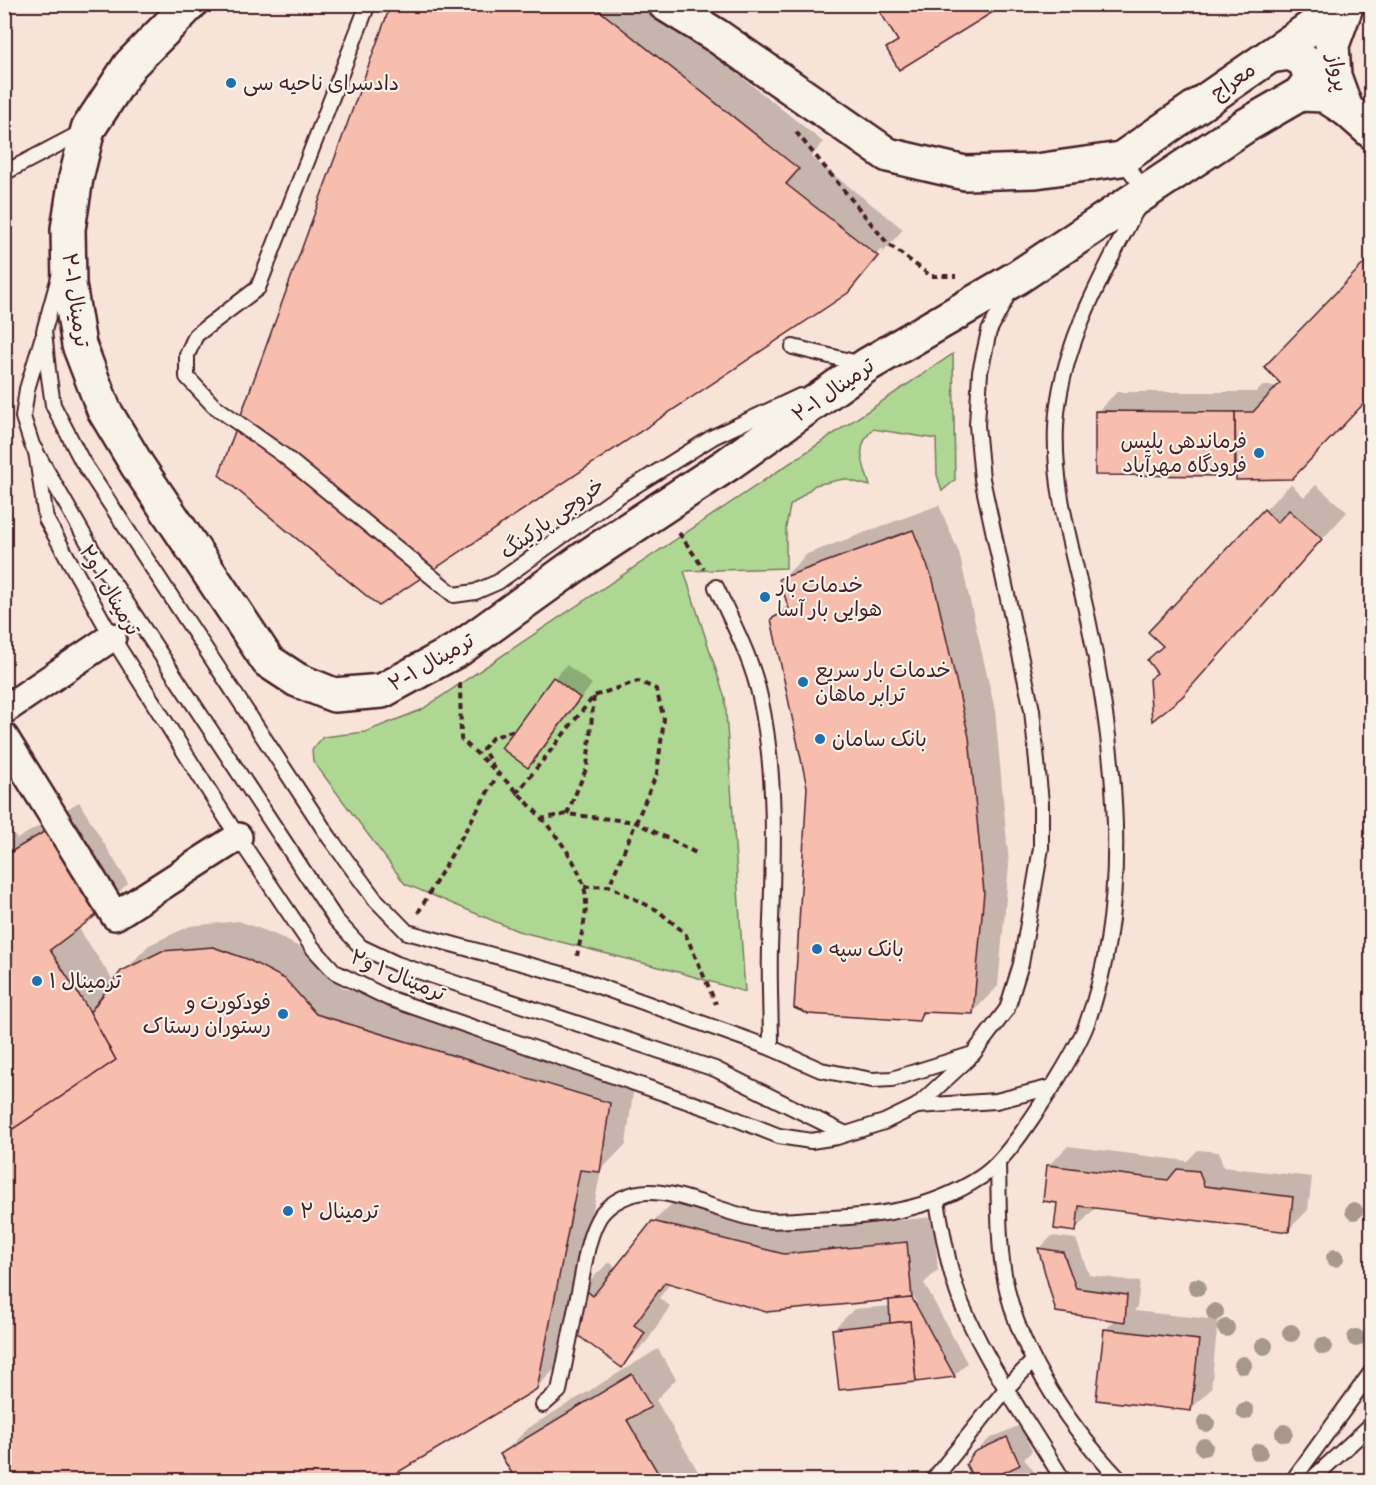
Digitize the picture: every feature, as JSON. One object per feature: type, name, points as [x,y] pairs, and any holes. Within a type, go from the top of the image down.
[{"type":"main road","name":"ترمینال ۱-۲","points":[[190,4],[154,38],[130,65],[88,129],[76,178],[68,229],[69,284],[79,345],[104,410],[137,465],[268,661],[297,681],[334,694],[382,692],[459,649],[585,558],[662,508],[867,365],[1018,277],[1146,191]]},
{"type":"main road","points":[[665,4],[717,36],[888,155],[965,173],[1036,171],[1121,159]]},
{"type":"main road","name":"معراج","points":[[1121,159],[1346,4]]},
{"type":"main road","name":"پرواز","points":[[1346,4],[1332,45],[1334,76],[1346,109],[1371,132]]},
{"type":"main road","points":[[1270,56],[1290,53],[1305,61],[1311,80],[1300,94]]},
{"type":"main road","points":[[1300,94],[1324,95],[1346,109]]},
{"type":"main road","name":"معراج","points":[[1146,191],[1245,126],[1300,94]]},
{"type":"street","points":[[4,710],[112,637]]},
{"type":"street","points":[[4,736],[115,916],[238,837]]},
{"type":"lane","name":"خروجی پارکینگ","points":[[368,4],[258,288],[196,335],[186,355],[186,377],[213,405],[283,455],[454,595],[475,592],[498,582],[617,497],[713,436],[867,365]]},
{"type":"lane","points":[[4,172],[88,129]]},
{"type":"lane","points":[[543,1405],[559,1391],[589,1241],[602,1214],[629,1194],[653,1192],[764,1220],[866,1217],[937,1202],[984,1176],[998,1164],[1052,1087],[1086,1027],[1100,982],[1108,940],[1114,823],[1107,718],[1087,615],[1065,529],[1056,475],[1056,422],[1067,364],[1092,298],[1146,191],[1121,159]]},
{"type":"lane","points":[[68,249],[27,389],[24,417],[36,451],[104,568],[336,920],[361,947],[396,964],[715,1069],[846,1134]]},
{"type":"lane","points":[[917,1106],[973,1054],[1007,1009],[1021,964],[1041,848],[1041,803],[1032,710],[982,479],[977,424],[977,394],[989,331],[1018,277]]},
{"type":"lane","points":[[44,331],[53,405],[82,461],[329,837],[374,898],[407,932],[573,978],[771,1048],[821,1070],[872,1080],[892,1079],[973,1054]]},
{"type":"lane","points":[[793,347],[867,365]]},
{"type":"lane","name":"ترمینال ۱ و۲","points":[[36,451],[46,519],[112,637],[238,837],[312,947],[335,972],[388,998],[721,1113],[778,1136],[811,1141],[846,1134],[884,1122],[917,1106]]},
{"type":"lane","points":[[716,587],[741,641],[760,696],[769,762],[774,855],[770,951],[771,1048]]},
{"type":"lane","points":[[917,1106],[996,1101],[1052,1087]]},
{"type":"lane","points":[[998,1164],[1002,1262],[1014,1312],[1033,1361],[1088,1446],[1120,1480]]},
{"type":"lane","points":[[937,1202],[949,1258],[965,1312],[1006,1389],[1063,1480]]},
{"type":"lane","points":[[933,1480],[1006,1389],[1033,1361]]},
{"type":"lane","points":[[1293,1480],[1371,1371]]},
{"type":"lane","points":[[1311,1480],[1371,1424]]},
{"type":"path","points":[[791,126],[888,244],[931,276],[964,276]]},
{"type":"path","points":[[662,508],[716,587]]},
{"type":"path","points":[[459,649],[462,739],[564,846],[584,887],[586,908],[573,978]]},
{"type":"path","points":[[516,794],[594,696],[638,681],[656,689],[664,719],[657,773],[609,886]]},
{"type":"path","points":[[567,814],[586,767],[594,696]]},
{"type":"path","points":[[407,932],[499,776],[483,749],[492,738],[514,730]]},
{"type":"path","points":[[540,819],[567,814],[635,822],[698,854]]},
{"type":"path","points":[[584,887],[609,886],[657,910],[685,933],[729,1035]]},
{"type":"shaded area","points":[[5,5],[1371,5],[1371,1480],[5,1480]]},
{"type":"green space","points":[[953,354],[955,480],[942,491],[937,475],[936,439],[873,429],[867,436],[862,449],[870,486],[844,479],[815,485],[790,506],[786,527],[786,568],[684,571],[725,698],[745,992],[678,972],[518,931],[405,884],[313,761],[312,750],[323,737],[365,732],[421,710]]},
{"type":"building","points":[[391,4],[591,4],[799,169],[786,184],[878,256],[848,293],[379,606],[219,475]]},
{"type":"building","points":[[875,4],[1006,4],[899,70],[886,48],[898,41]]},
{"type":"building","points":[[1372,255],[1372,395],[1292,479],[1236,480],[1235,412],[1253,412],[1280,383],[1264,367]]},
{"type":"building","points":[[1095,411],[1235,412],[1235,476],[1095,475]]},
{"type":"building","points":[[1264,509],[1277,523],[1289,510],[1322,539],[1182,697],[1152,721],[1149,679],[1157,673],[1147,660],[1163,646],[1148,632]]},
{"type":"building","points":[[913,530],[933,580],[969,737],[984,892],[973,1014],[922,1012],[919,1021],[808,1014],[794,1008],[807,787],[771,619],[789,609],[779,579]]},
{"type":"building","points":[[553,677],[580,698],[528,768],[501,748]]},
{"type":"building","name":"ترمینال ۱","points":[[52,827],[103,910],[50,950],[90,1012],[116,1060],[4,1135],[4,856]]},
{"type":"building","name":"ترمینال ۲","points":[[213,947],[247,959],[285,979],[316,1014],[610,1103],[600,1172],[580,1170],[537,1389],[385,1480],[4,1480],[4,1135],[116,1060],[90,1012],[121,971],[162,951]]},
{"type":"building","points":[[1047,1165],[1168,1180],[1177,1169],[1199,1171],[1204,1186],[1293,1197],[1289,1232],[1079,1206],[1076,1232],[1054,1229],[1057,1203],[1043,1201]]},
{"type":"building","points":[[652,1221],[784,1254],[907,1242],[912,1298],[766,1312],[665,1282],[634,1325],[645,1333],[622,1368],[576,1334],[582,1287],[593,1296]]},
{"type":"building","points":[[1038,1248],[1063,1252],[1076,1288],[1127,1295],[1125,1322],[1056,1312]]},
{"type":"building","points":[[912,1298],[955,1377],[916,1382],[910,1321],[890,1323],[889,1300]]},
{"type":"building","points":[[910,1321],[916,1382],[839,1390],[832,1329]]},
{"type":"building","points":[[1104,1329],[1199,1340],[1191,1411],[1096,1400]]},
{"type":"building","points":[[632,1374],[651,1407],[627,1420],[662,1480],[516,1480],[500,1454]]},
{"type":"building","points":[[1007,1437],[1020,1465],[988,1480],[974,1480],[966,1464],[974,1452]]},
{"type":"place","name":"دادسرای ناحیه سی","points":[[231,83]]},
{"type":"place","name":"فرماندهی پلیس فرودگاه مهرآباد","points":[[1259,453]]},
{"type":"place","name":"خدمات بار هوایی بار آسا","points":[[765,597]]},
{"type":"place","name":"خدمات بار سریع ترابر ماهان","points":[[803,682]]},
{"type":"place","name":"بانک سامان","points":[[820,739]]},
{"type":"place","name":"بانک سپه","points":[[817,949]]},
{"type":"place","name":"ترمینال ۱","points":[[37,981]]},
{"type":"place","name":"فودکورت و رستوران رستاک","points":[[283,1014]]},
{"type":"place","name":"ترمینال ۲","points":[[288,1211]]}]
